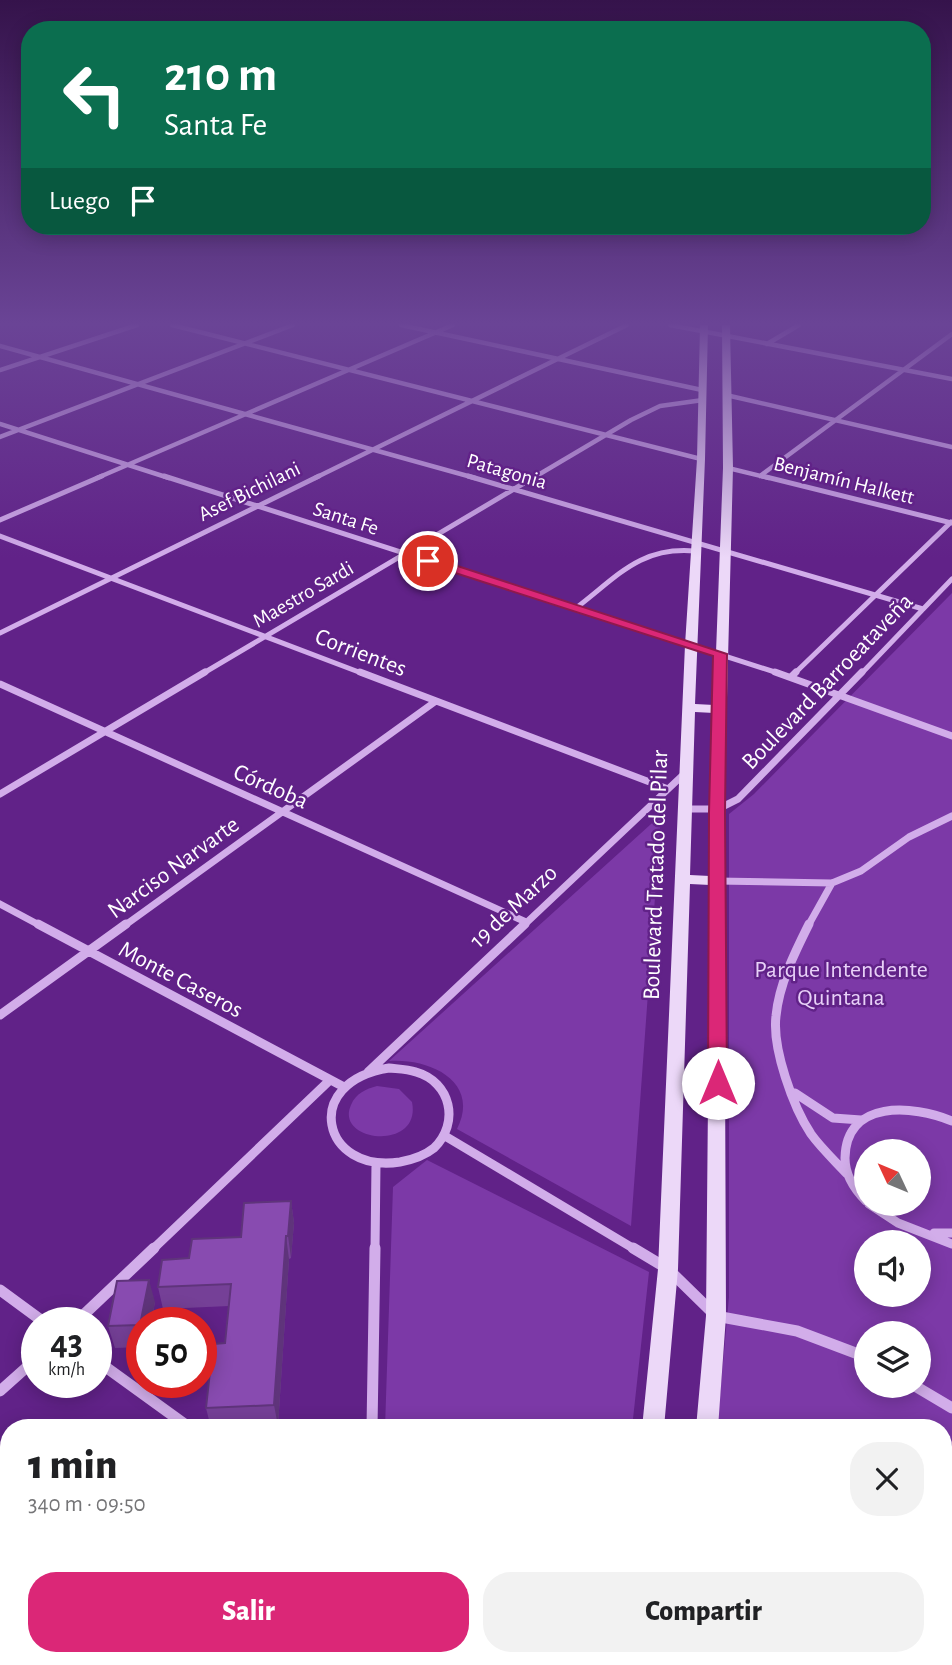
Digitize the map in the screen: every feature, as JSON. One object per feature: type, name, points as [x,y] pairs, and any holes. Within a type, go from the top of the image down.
[{"type":"main road","name":"Boulevard Tratado del Pilar","points":[[654,1419],[668,1269],[702,403]]},
{"type":"main road","points":[[708,1419],[716,1316],[717,812],[728,468],[726,403]]},
{"type":"main road","points":[[689,708],[719,709]]},
{"type":"main road","points":[[683,879],[717,881]]},
{"type":"street","points":[[0,437],[90,403]]},
{"type":"street","name":"Patagonia","points":[[204,403],[514,489],[696,547],[725,551],[923,609]]},
{"type":"street","points":[[0,520],[270,403]]},
{"type":"street","name":"Asef Bichilani","points":[[0,633],[464,403]]},
{"type":"street","points":[[485,403],[701,459]]},
{"type":"street","name":"Maestro Sardi","points":[[0,793],[263,635],[606,435],[673,403]]},
{"type":"street","points":[[758,403],[952,447]]},
{"type":"street","points":[[760,476],[859,403]]},
{"type":"street","name":"Santa Fe","points":[[0,424],[720,654],[841,694],[952,736]]},
{"type":"street","name":"Benjamín Halkett","points":[[728,468],[952,522]]},
{"type":"street","points":[[790,677],[952,522]]},
{"type":"street","name":"Corrientes","points":[[0,536],[668,789]]},
{"type":"street","points":[[576,608],[640,558],[672,549],[696,547]]},
{"type":"street","name":"Boulevard Barroeataveña","points":[[717,812],[746,793],[952,579]]},
{"type":"street","name":"Córdoba","points":[[0,684],[526,922]]},
{"type":"street","name":"Narciso Narvarte","points":[[0,1015],[436,701]]},
{"type":"street","name":"19 de Marzo","points":[[368,1072],[687,771]]},
{"type":"street","points":[[686,809],[717,812]]},
{"type":"street","points":[[717,881],[832,883],[861,871],[909,837],[952,816]]},
{"type":"street","points":[[832,883],[820,900],[783,986],[775,1025],[779,1049],[806,1125],[847,1174],[854,1187]]},
{"type":"street","name":"Monte Caseros","points":[[0,904],[344,1087]]},
{"type":"street","points":[[399,1068],[434,1080],[446,1093],[452,1110],[445,1136],[419,1157],[399,1163],[376,1163],[349,1152],[332,1132],[332,1109],[344,1087],[368,1072],[399,1068]]},
{"type":"street","points":[[92,1307],[330,1080]]},
{"type":"street","points":[[794,1092],[822,1114],[845,1123],[902,1108],[925,1111],[952,1121]]},
{"type":"street","points":[[847,1174],[843,1153],[848,1135],[861,1120]]},
{"type":"street","points":[[445,1136],[668,1269],[716,1316],[797,1331],[854,1352]]},
{"type":"street","points":[[372,1419],[376,1163]]},
{"type":"street","points":[[887,1216],[902,1226],[917,1230]]},
{"type":"street","points":[[931,1233],[952,1233]]},
{"type":"street","points":[[931,1234],[952,1244]]},
{"type":"street","points":[[0,1290],[23,1307]]},
{"type":"street","points":[[0,1391],[21,1372]]},
{"type":"street","points":[[112,1372],[178,1419]]},
{"type":"street","points":[[931,1396],[952,1408]]},
{"type":"green space","name":"Parque Intendente Quintana","points":[[952,593],[952,1419],[718,1419],[729,1297],[729,814],[754,794]]},
{"type":"green space","points":[[661,815],[631,1226],[457,1129],[463,1112],[462,1098],[457,1086],[447,1076],[420,1064],[389,1061]]},
{"type":"green space","points":[[377,1086],[399,1089],[412,1102],[412,1118],[404,1129],[393,1135],[365,1133],[355,1127],[349,1118],[351,1105],[356,1097]]},
{"type":"green space","points":[[427,1160],[649,1272],[633,1419],[385,1419],[393,1187]]},
{"type":"building","points":[[291,1201],[274,1405],[206,1408],[207,1398],[217,1398],[217,1344],[225,1343],[231,1284],[158,1287],[162,1260],[189,1258],[192,1239],[241,1237],[244,1203]]},
{"type":"building","points":[[149,1280],[144,1307],[126,1307],[126,1325],[112,1326],[112,1307],[117,1281]]},
{"type":"route","points":[[428,561],[720,654],[717,812],[718,1083]]}]
